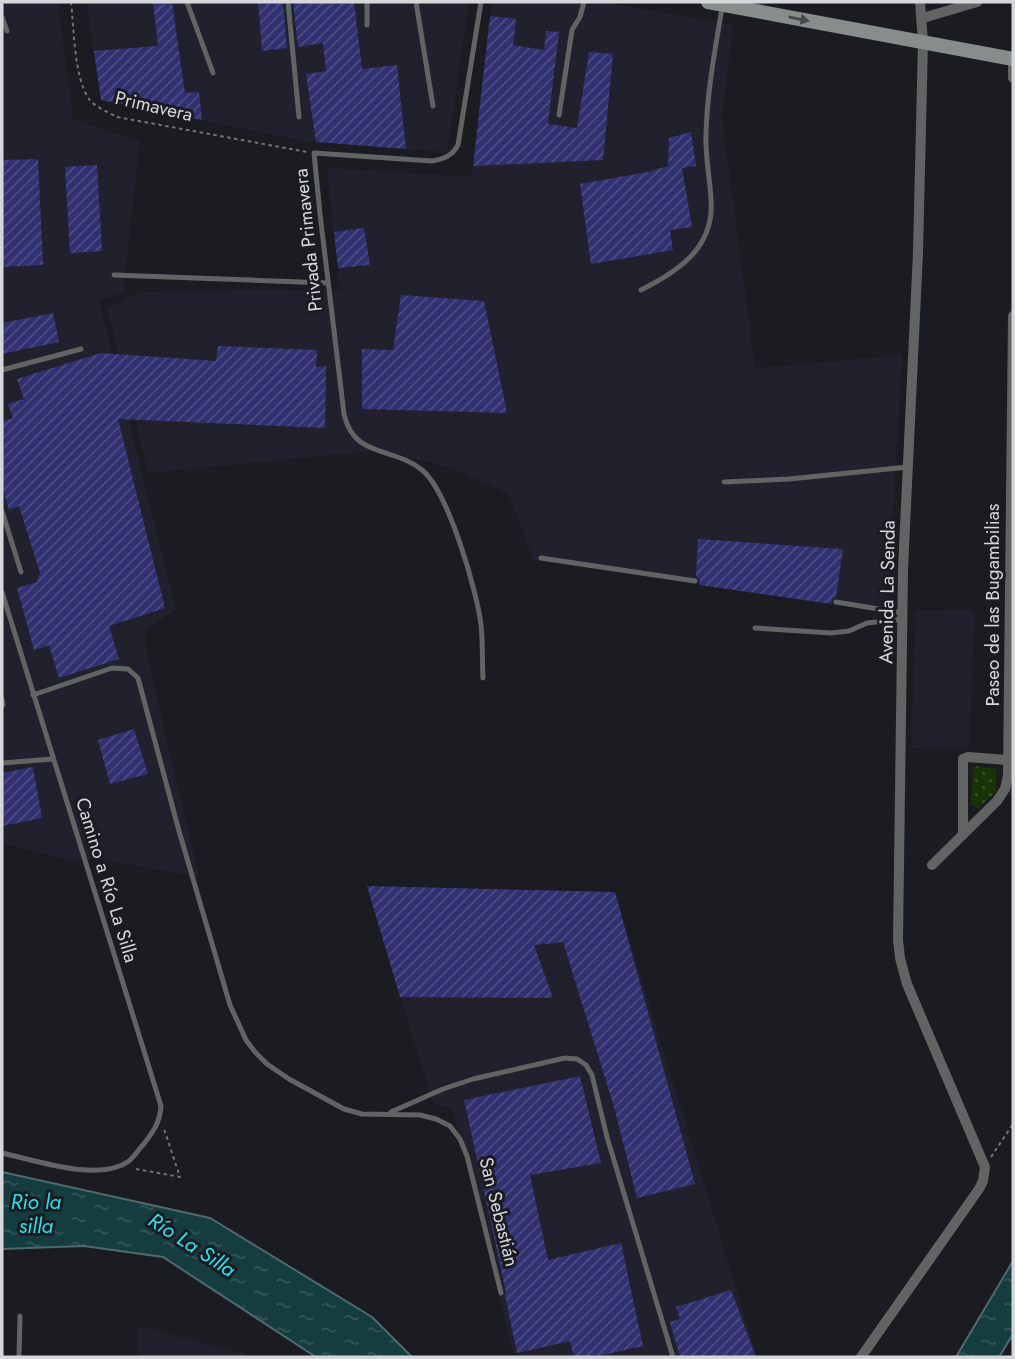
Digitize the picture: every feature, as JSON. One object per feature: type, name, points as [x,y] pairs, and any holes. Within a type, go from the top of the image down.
[{"type":"main road","points":[[715,3],[1013,59]]},
{"type":"street","name":"Avenida La Senda","points":[[920,2],[923,42],[918,252],[903,616],[900,958],[907,984],[985,1167]]},
{"type":"street","points":[[923,18],[977,2]]},
{"type":"street","points":[[1013,59],[1013,78]]},
{"type":"street","name":"Paseo de las Bugambilias","points":[[932,865],[997,801],[1010,776],[1007,760],[1011,702],[1013,316]]},
{"type":"street","points":[[964,835],[963,759],[968,757],[1007,760]]},
{"type":"street","points":[[861,1357],[979,1189],[985,1167]]},
{"type":"lane","points":[[187,2],[213,73]]},
{"type":"lane","points":[[288,2],[299,117]]},
{"type":"lane","points":[[367,2],[367,26]]},
{"type":"lane","points":[[416,2],[433,106]]},
{"type":"lane","name":"Privada Primavera","points":[[481,2],[455,152],[432,161],[314,153],[344,414],[349,429],[360,443],[422,469],[435,486],[460,547],[475,596],[481,625],[482,678]]},
{"type":"lane","points":[[559,115],[572,30],[580,17],[584,2]]},
{"type":"lane","points":[[641,290],[683,266],[697,251],[709,225],[712,201],[705,146],[706,109],[715,3]]},
{"type":"lane","points":[[2,17],[7,32]]},
{"type":"lane","points":[[114,275],[327,283]]},
{"type":"lane","points":[[2,370],[80,349]]},
{"type":"lane","points":[[724,482],[789,479],[908,467]]},
{"type":"lane","points":[[2,511],[20,572]]},
{"type":"lane","points":[[541,558],[695,581]]},
{"type":"lane","name":"Camino a Río La Silla","points":[[2,593],[159,1094],[160,1117]]},
{"type":"lane","points":[[836,602],[903,616]]},
{"type":"lane","points":[[755,628],[831,633],[849,631],[866,623],[903,616]]},
{"type":"lane","name":"San Sebastián","points":[[33,695],[112,668],[128,669],[138,678],[195,888],[238,1023],[255,1052],[267,1065],[344,1109],[362,1114],[420,1115],[450,1126],[460,1139],[467,1156],[501,1293]]},
{"type":"lane","points":[[2,763],[53,759]]},
{"type":"lane","points":[[388,1114],[443,1089],[473,1079],[565,1058],[577,1059],[586,1065],[592,1075],[611,1149],[673,1357]]},
{"type":"lane","points":[[2,1153],[94,1171],[121,1166],[131,1160],[155,1129],[160,1117]]},
{"type":"lane","points":[[19,1357],[20,1317]]},
{"type":"path","name":"Primavera","points":[[71,2],[80,72],[85,90],[90,101],[103,110],[117,117],[314,153]]},
{"type":"path","points":[[121,1166],[180,1177],[160,1117]]},
{"type":"path","points":[[985,1167],[1013,1125]]},
{"type":"shaded area","points":[[2,2],[58,2],[73,119],[140,142],[123,293],[99,300],[176,609],[145,631],[148,660],[199,877],[99,859],[71,860],[2,843]]},
{"type":"shaded area","points":[[86,2],[469,2],[447,152],[305,141],[101,100]]},
{"type":"shaded area","points":[[492,2],[603,2],[733,25],[722,118],[755,368],[902,355],[887,612],[533,560],[509,494],[451,468],[383,450],[148,473],[107,308],[141,292],[340,290],[327,168],[472,177]]},
{"type":"shaded area","points":[[916,610],[975,611],[969,749],[911,748]]},
{"type":"shaded area","points":[[367,886],[615,892],[757,1357],[530,1357],[513,1353],[453,1110],[433,1103]]},
{"type":"shaded area","points":[[137,1326],[244,1353],[245,1357],[138,1357]]},
{"type":"green space","points":[[977,766],[996,769],[996,792],[978,808],[971,804],[973,770]]},
{"type":"water","name":"Rio la silla","points":[[2,1172],[210,1218],[372,1317],[412,1357],[316,1357],[163,1257],[84,1246],[2,1249]]},
{"type":"water","points":[[1013,1261],[1013,1334],[999,1357],[956,1357]]},
{"type":"building","points":[[153,2],[172,2],[185,93],[199,92],[202,120],[101,100],[94,51],[158,46]]},
{"type":"building","points":[[258,2],[283,2],[287,48],[262,51]]},
{"type":"building","points":[[293,2],[354,2],[362,69],[397,65],[406,149],[316,142],[306,74],[326,71],[323,43],[298,47]]},
{"type":"building","points":[[490,16],[516,19],[513,45],[544,50],[546,31],[559,32],[548,124],[577,128],[589,52],[613,54],[603,160],[473,166]]},
{"type":"building","points":[[691,132],[696,166],[682,168],[692,227],[670,230],[673,250],[591,264],[580,184],[668,166],[669,138]]},
{"type":"building","points":[[38,159],[43,265],[2,267],[2,160]]},
{"type":"building","points":[[97,165],[102,251],[70,253],[65,167]]},
{"type":"building","points":[[364,228],[370,265],[338,268],[334,232]]},
{"type":"building","points":[[401,295],[484,301],[507,413],[362,409],[362,349],[393,350]]},
{"type":"building","points":[[53,313],[59,342],[2,354],[2,323]]},
{"type":"building","points":[[218,346],[317,350],[316,367],[326,366],[325,428],[118,419],[165,608],[109,626],[119,659],[59,678],[49,645],[34,650],[17,588],[37,582],[40,573],[19,506],[9,510],[2,486],[2,421],[13,418],[8,404],[24,399],[17,379],[101,353],[216,361]]},
{"type":"building","points":[[698,539],[843,549],[836,597],[831,604],[699,585],[700,580],[696,576]]},
{"type":"building","points":[[134,729],[148,774],[110,784],[98,740]]},
{"type":"building","points":[[33,767],[42,818],[2,826],[2,773]]},
{"type":"building","points":[[367,886],[615,892],[695,1184],[637,1198],[614,1107],[563,942],[534,945],[553,998],[400,997]]},
{"type":"building","points":[[580,1076],[601,1163],[530,1175],[548,1260],[621,1243],[643,1346],[594,1357],[574,1357],[570,1341],[517,1353],[464,1100]]},
{"type":"building","points":[[731,1290],[756,1357],[680,1357],[670,1322],[680,1319],[676,1307]]},
{"type":"water label","name":"Río La Silla","points":[[192,1245]]}]
